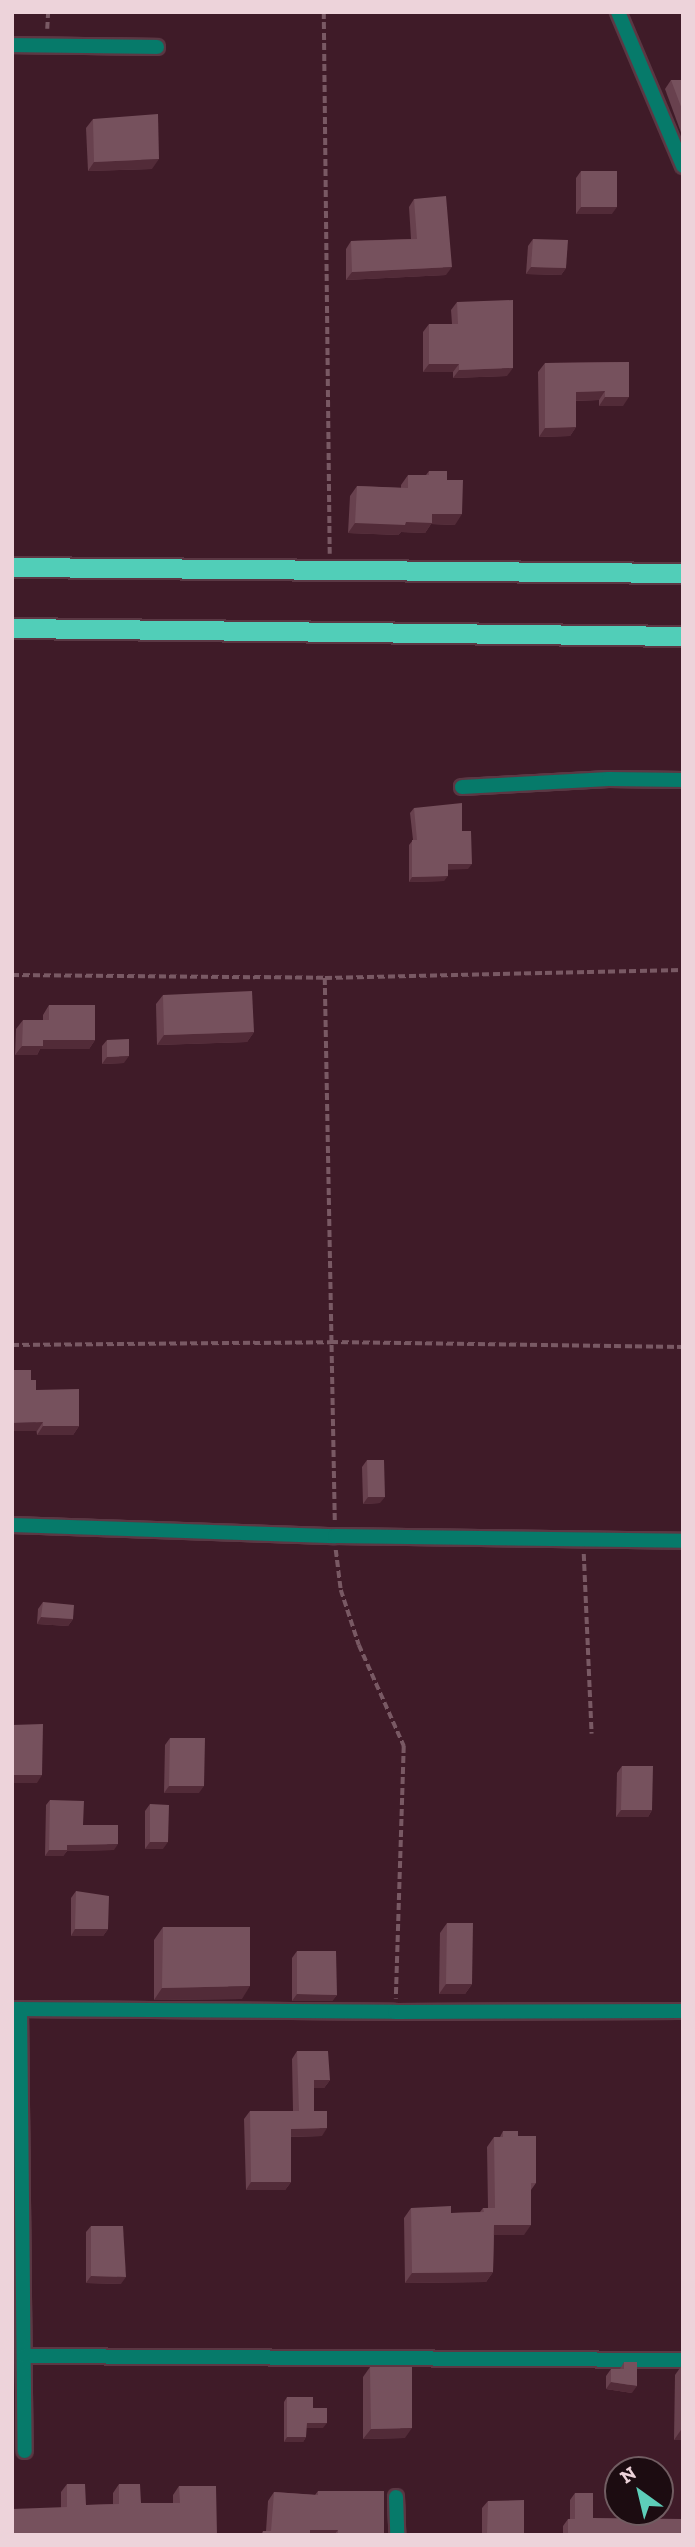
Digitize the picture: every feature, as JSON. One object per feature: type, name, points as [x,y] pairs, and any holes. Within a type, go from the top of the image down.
[{"type":"highway","points":[[12,567],[683,573]]},
{"type":"highway","points":[[12,628],[683,636]]},
{"type":"street","points":[[618,12],[683,166]]},
{"type":"street","points":[[12,45],[157,47]]},
{"type":"street","points":[[462,787],[609,779],[683,780]]},
{"type":"street","points":[[12,1525],[335,1536],[683,1541]]},
{"type":"street","points":[[26,2451],[16,2009],[683,2011]]},
{"type":"street","points":[[24,2356],[683,2360]]},
{"type":"street","points":[[396,2497],[397,2535]]},
{"type":"path","points":[[324,12],[331,570]]},
{"type":"path","points":[[12,975],[325,978],[683,970]]},
{"type":"path","points":[[325,978],[335,1536],[345,1601],[359,1645],[404,1746],[395,2012]]},
{"type":"path","points":[[12,1345],[331,1342],[683,1347]]},
{"type":"path","points":[[583,1540],[592,1734]]},
{"type":"building","points":[[671,80],[683,80],[683,112]]},
{"type":"building","points":[[158,114],[159,159],[94,162],[93,119]]},
{"type":"building","points":[[581,171],[617,171],[617,207],[581,207]]},
{"type":"building","points":[[446,196],[452,267],[352,272],[351,241],[417,239],[414,199]]},
{"type":"building","points":[[533,239],[568,240],[566,268],[531,267]]},
{"type":"building","points":[[513,300],[513,368],[459,370],[459,364],[429,364],[429,324],[458,324],[457,302]]},
{"type":"building","points":[[629,362],[629,397],[605,397],[605,391],[576,392],[576,427],[545,428],[545,363]]},
{"type":"building","points":[[429,471],[447,471],[447,480],[463,480],[462,514],[432,514],[432,523],[355,523],[357,486],[408,488],[408,475],[429,475]]},
{"type":"building","points":[[462,803],[462,831],[471,831],[472,864],[448,864],[448,876],[412,877],[412,840],[417,840],[414,808]]},
{"type":"building","points":[[252,991],[254,1032],[164,1035],[163,995]]},
{"type":"building","points":[[49,1005],[95,1005],[95,1040],[43,1040],[43,1046],[22,1046],[23,1020],[49,1020]]},
{"type":"building","points":[[129,1039],[129,1056],[107,1057],[107,1040]]},
{"type":"building","points":[[12,1370],[31,1370],[31,1380],[36,1380],[36,1390],[79,1389],[79,1426],[43,1426],[43,1422],[12,1423]]},
{"type":"building","points":[[367,1460],[384,1460],[385,1497],[368,1497]]},
{"type":"building","points":[[43,1602],[74,1605],[73,1619],[41,1617]]},
{"type":"building","points":[[43,1724],[42,1775],[12,1775],[12,1725]]},
{"type":"building","points":[[170,1738],[205,1738],[204,1786],[169,1786]]},
{"type":"building","points":[[622,1766],[653,1766],[652,1810],[621,1810]]},
{"type":"building","points":[[50,1800],[84,1801],[83,1825],[118,1825],[118,1844],[67,1845],[67,1850],[49,1850]]},
{"type":"building","points":[[150,1804],[169,1805],[168,1842],[150,1842]]},
{"type":"building","points":[[76,1891],[109,1896],[108,1929],[75,1929]]},
{"type":"building","points":[[447,1923],[473,1923],[472,1984],[446,1984]]},
{"type":"building","points":[[163,1927],[250,1927],[250,1986],[162,1988]]},
{"type":"building","points":[[297,1951],[336,1951],[337,1995],[297,1994]]},
{"type":"building","points":[[297,2051],[328,2051],[330,2080],[314,2080],[314,2111],[327,2111],[327,2128],[291,2129],[291,2182],[251,2182],[250,2111],[299,2111]]},
{"type":"building","points":[[503,2131],[518,2131],[518,2136],[536,2136],[536,2183],[531,2183],[531,2225],[494,2225],[493,2272],[412,2273],[411,2208],[451,2206],[451,2213],[484,2212],[483,2208],[495,2208],[494,2137],[503,2137]]},
{"type":"building","points":[[91,2226],[123,2226],[126,2277],[91,2276]]},
{"type":"building","points":[[624,2362],[637,2362],[637,2386],[611,2382],[611,2369],[624,2369]]},
{"type":"building","points":[[682,2365],[683,2430],[681,2430]]},
{"type":"building","points":[[370,2367],[412,2367],[412,2428],[371,2429]]},
{"type":"building","points":[[287,2397],[313,2397],[313,2408],[327,2408],[327,2423],[307,2423],[306,2437],[287,2437]]},
{"type":"building","points":[[67,2484],[85,2484],[86,2505],[119,2504],[119,2484],[140,2484],[141,2503],[180,2503],[179,2486],[216,2486],[217,2535],[12,2535],[12,2509],[67,2507]]},
{"type":"building","points":[[318,2491],[384,2491],[384,2535],[338,2535],[338,2530],[310,2530],[310,2535],[263,2535],[263,2531],[271,2531],[274,2492],[318,2495]]},
{"type":"building","points":[[575,2493],[593,2493],[593,2518],[604,2518],[604,2526],[674,2526],[674,2519],[683,2519],[683,2535],[568,2535],[568,2519],[575,2519]]},
{"type":"building","points":[[524,2500],[524,2535],[487,2535],[488,2501]]}]
